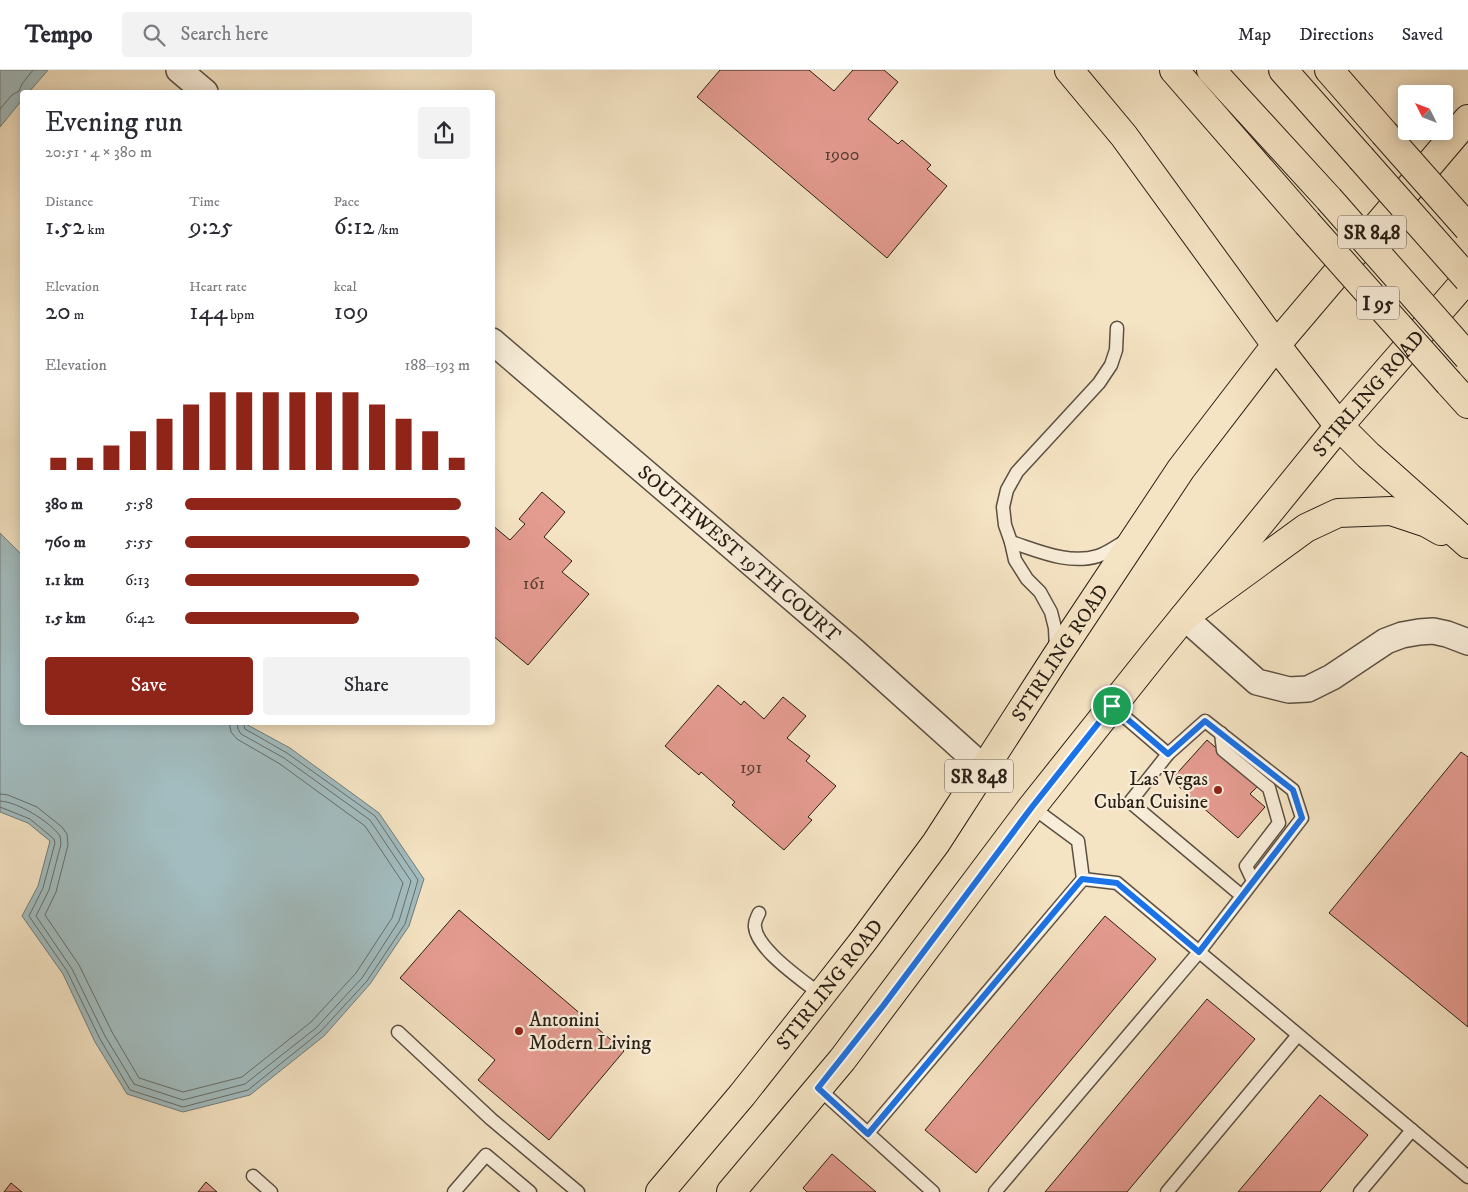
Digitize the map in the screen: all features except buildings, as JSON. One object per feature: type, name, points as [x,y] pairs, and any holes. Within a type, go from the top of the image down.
[{"type":"main road","points":[[1069,70],[1124,136],[1276,345],[1339,426],[1468,546]]},
{"type":"main road","name":"I 95","points":[[1174,70],[1468,404]]},
{"type":"main road","points":[[1211,70],[1329,199],[1468,357]]},
{"type":"main road","points":[[1283,70],[1468,279]]},
{"type":"main road","points":[[1329,70],[1468,228]]},
{"type":"main road","name":"STIRLING ROAD","points":[[660,1192],[742,1095],[864,940],[936,843],[1056,657],[1181,469],[1276,345],[1468,119]]},
{"type":"main road","name":"STIRLING ROAD","points":[[734,1191],[842,1060],[1032,807],[1112,706],[1339,426],[1468,279]]},
{"type":"main road","points":[[1184,617],[1306,528],[1338,513],[1391,511],[1427,523],[1468,546]]},
{"type":"street","points":[[179,70],[203,90]]},
{"type":"street","name":"SOUTHWEST 19TH COURT","points":[[495,344],[855,652],[984,768]]},
{"type":"street","points":[[1184,617],[1257,682],[1289,690],[1308,689],[1332,677],[1386,641],[1402,635],[1433,632],[1447,634],[1468,642]]},
{"type":"lane","points":[[1056,657],[1055,628],[1051,612],[1040,592],[1027,579],[1015,560],[1005,525],[1003,508],[1008,490],[1018,472],[1099,383],[1110,365],[1116,350],[1117,328]]},
{"type":"lane","points":[[1011,542],[1062,558],[1082,559],[1098,556],[1138,532]]},
{"type":"lane","points":[[1112,706],[1168,754]]},
{"type":"lane","points":[[995,1192],[1199,952],[1302,818],[1293,790],[1205,721],[1168,754],[1130,802],[1242,896]]},
{"type":"lane","points":[[1221,733],[1223,750],[1269,788],[1279,823],[1246,866],[1253,882]]},
{"type":"lane","points":[[868,1134],[1082,879],[1078,841],[1032,807]]},
{"type":"lane","points":[[1082,879],[1117,883],[1468,1177]]},
{"type":"lane","points":[[759,913],[754,926],[758,939],[766,950],[821,995]]},
{"type":"lane","points":[[398,1032],[491,1118],[578,1192]]},
{"type":"lane","points":[[1167,1192],[1298,1035]]},
{"type":"lane","points":[[818,1088],[933,1192]]},
{"type":"lane","points":[[1360,1192],[1412,1130]]},
{"type":"lane","points":[[454,1192],[486,1155],[530,1192]]},
{"type":"lane","points":[[253,1176],[271,1192]]},
{"type":"water","points":[[0,70],[48,70],[31,90],[20,90],[20,102],[0,127]]},
{"type":"water","points":[[0,533],[20,553],[20,725],[248,725],[290,748],[379,813],[424,879],[409,926],[370,984],[324,1036],[250,1095],[183,1112],[127,1094],[95,1042],[63,974],[22,916],[38,886],[50,841],[28,823],[0,812]]},
{"type":"place","name":"Las Vegas Cuban Cuisine","points":[[1218,790]]},
{"type":"place","name":"Antonini Modern Living","points":[[519,1031]]},
{"type":"route","points":[[1112,706],[1168,754],[1205,721],[1293,790],[1302,818],[1199,952],[1117,883],[1082,879],[868,1134],[818,1088],[842,1060],[1032,807],[1112,706]]}]
